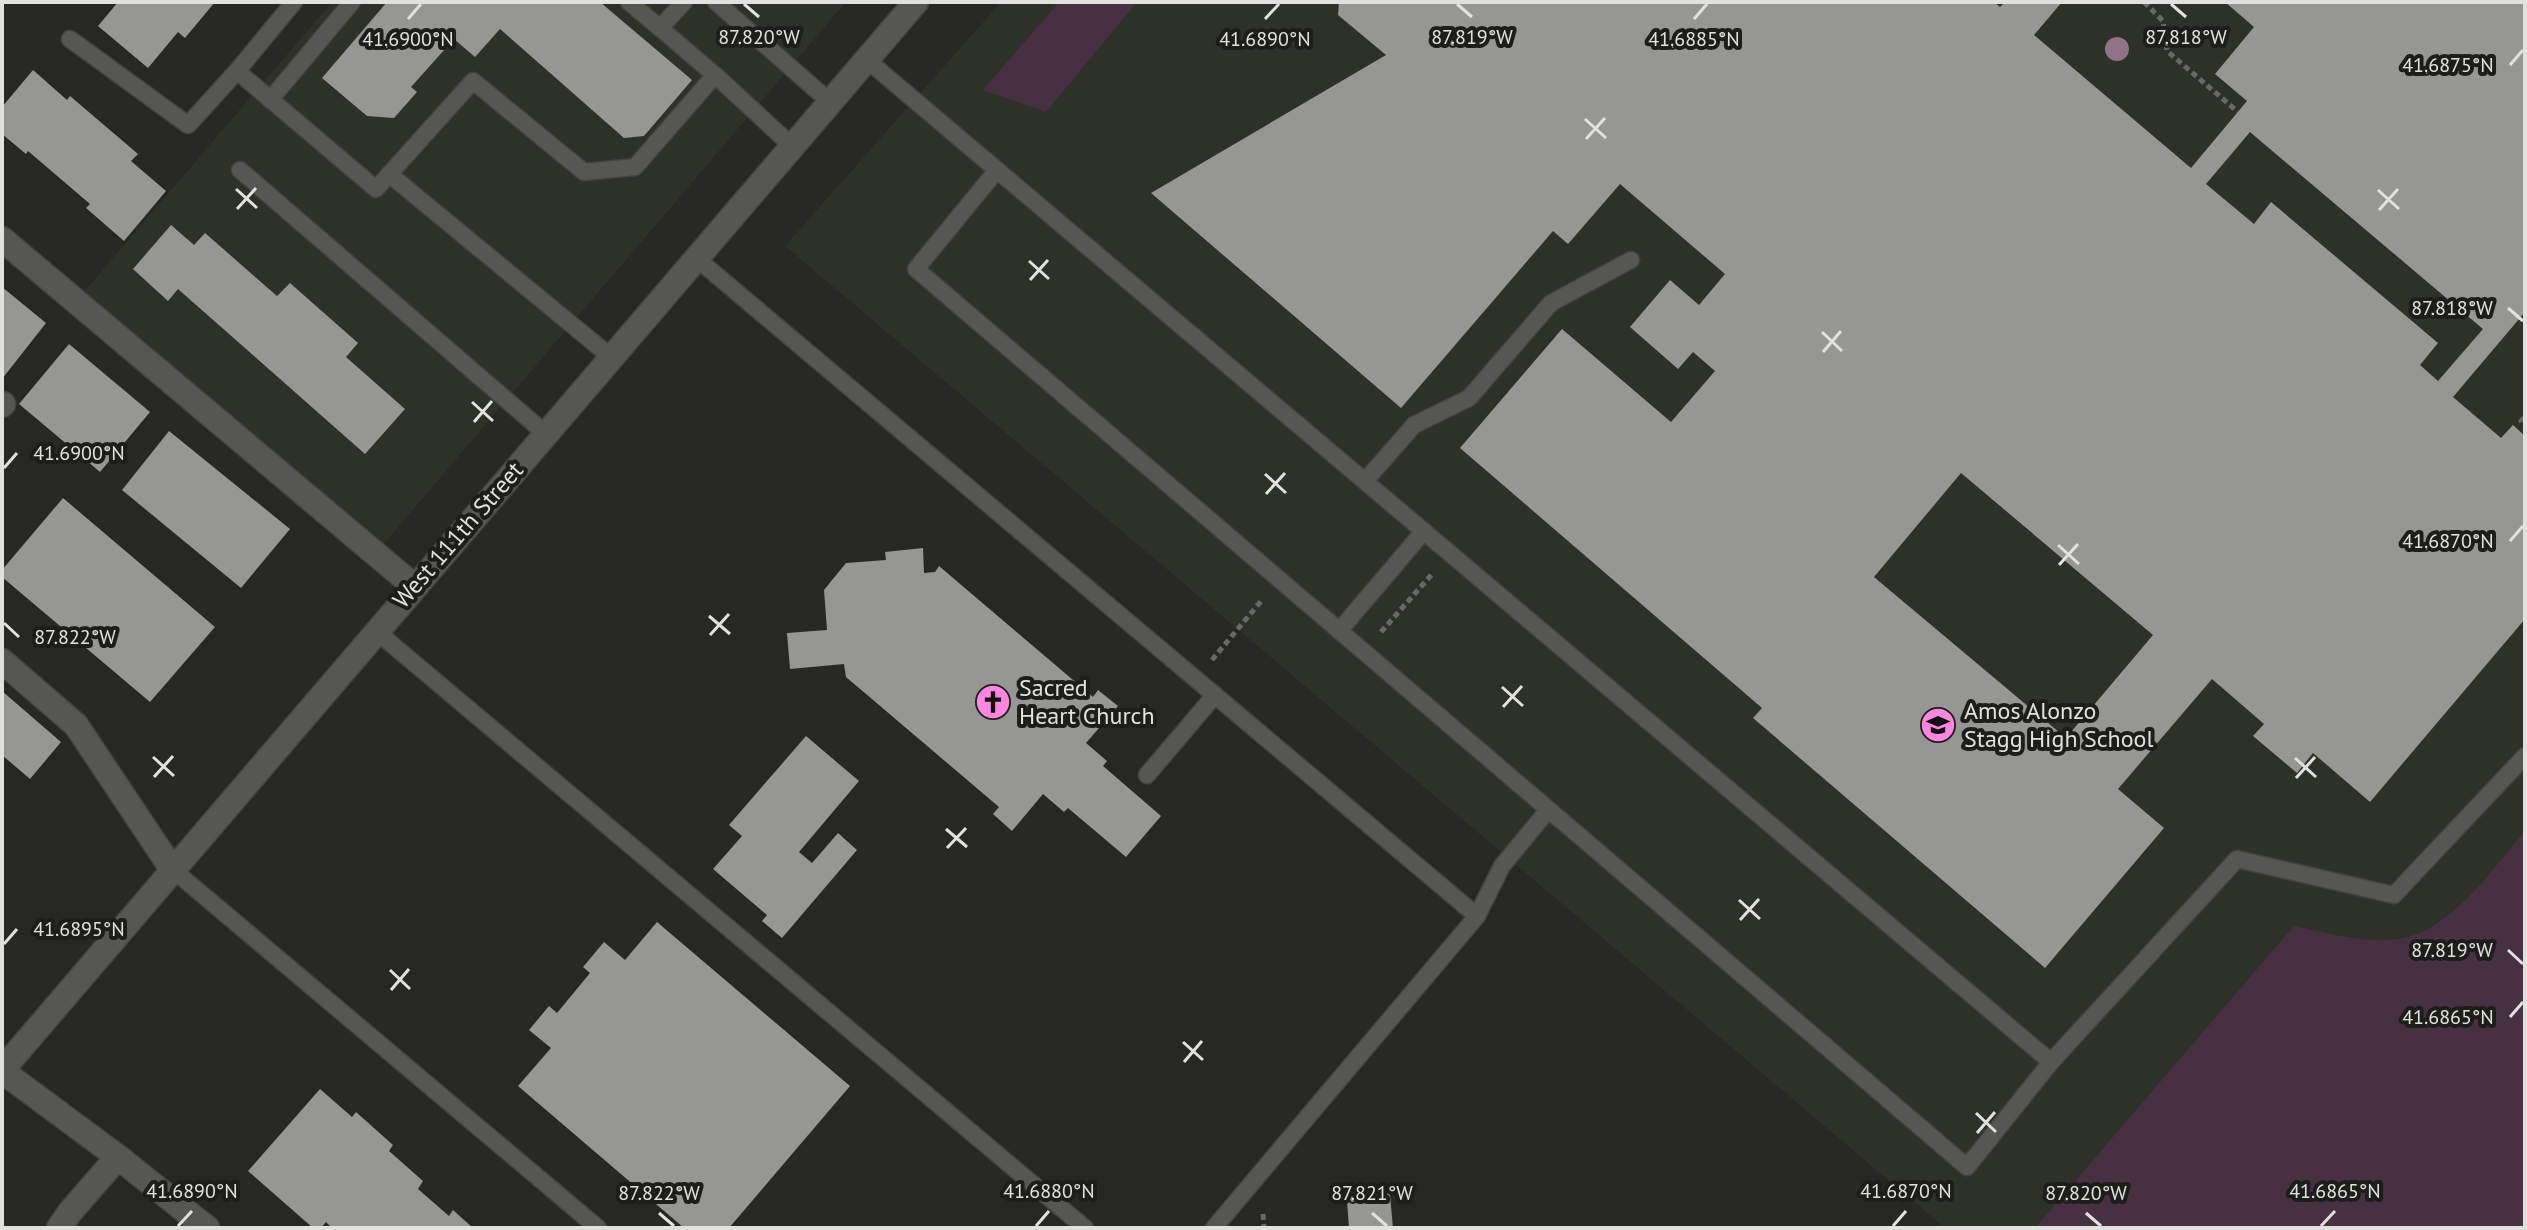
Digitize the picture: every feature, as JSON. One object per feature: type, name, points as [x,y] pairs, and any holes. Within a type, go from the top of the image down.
[{"type":"main road","name":"West 111th Street","points":[[2,1070],[867,60],[910,4]]},
{"type":"main road","points":[[2,239],[415,587]]},
{"type":"main road","points":[[2,661],[76,725],[172,869]]},
{"type":"main road","points":[[2,1070],[207,1228]]},
{"type":"main road","points":[[59,1228],[118,1157]]},
{"type":"lane","points":[[70,39],[188,125],[294,2]]},
{"type":"lane","points":[[270,100],[352,2]]},
{"type":"lane","points":[[629,2],[792,146]]},
{"type":"lane","points":[[660,28],[684,2]]},
{"type":"lane","points":[[716,2],[830,102]]},
{"type":"lane","points":[[867,60],[2051,1062]]},
{"type":"lane","points":[[237,71],[376,189],[473,81],[584,172],[635,167],[715,75]]},
{"type":"lane","points":[[240,170],[546,434]]},
{"type":"lane","points":[[997,170],[916,269],[1967,1167],[2051,1062],[2237,859],[2394,895],[2525,756]]},
{"type":"lane","points":[[389,174],[611,357]]},
{"type":"lane","points":[[696,258],[1477,916]]},
{"type":"lane","points":[[1365,481],[1414,425],[1469,398],[1551,303],[1631,260]]},
{"type":"lane","points":[[1339,631],[1424,531]]},
{"type":"lane","points":[[376,631],[1085,1228]]},
{"type":"lane","points":[[1147,775],[1215,695]]},
{"type":"lane","points":[[1214,1228],[1477,916],[1502,866],[1548,810]]},
{"type":"lane","points":[[172,869],[598,1228]]},
{"type":"path","points":[[2144,2],[2163,21],[2167,51],[2238,112]]},
{"type":"path","points":[[2525,417],[2521,421],[2525,424]]},
{"type":"path","points":[[1263,1213],[1264,1228]]},
{"type":"shaded area","points":[[332,2],[846,2],[375,554],[76,301]]},
{"type":"shaded area","name":"Amos Alonzo Stagg High School","points":[[1001,2],[2525,2],[2525,1228],[1945,1228],[785,246]]},
{"type":"shaded area","points":[[1059,2],[1137,2],[1046,112],[983,90]]},
{"type":"shaded area","points":[[2525,831],[2525,1228],[2035,1228],[2294,926],[2373,940],[2399,939],[2418,934],[2436,924],[2470,896]]},
{"type":"building","points":[[118,2],[215,2],[185,38],[178,32],[148,68],[98,26]]},
{"type":"building","points":[[387,2],[600,2],[692,80],[644,136],[624,138],[500,29],[475,57],[454,39],[411,87],[417,92],[394,118],[367,116],[322,78]]},
{"type":"building","points":[[1339,2],[1994,2],[2000,7],[2005,2],[2062,2],[2034,35],[2191,168],[2247,101],[2215,74],[2254,27],[2225,2],[2525,2],[2525,312],[2453,397],[2501,438],[2513,425],[2525,436],[2525,619],[2370,802],[2313,753],[2297,773],[2253,736],[2264,724],[2212,679],[2118,789],[2164,828],[2045,968],[1753,718],[1762,708],[1460,448],[1562,329],[1671,422],[1715,371],[1693,352],[1678,369],[1630,327],[1670,280],[1699,305],[1725,274],[1620,184],[1568,244],[1553,231],[1401,408],[1151,193],[1386,55],[1338,15]],"holes":[[[2250,132],[2483,329],[2438,381],[2420,365],[2438,343],[2271,202],[2254,224],[2206,184]],[[1961,473],[2153,635],[2066,738],[1874,577]]]},
{"type":"building","points":[[33,70],[67,100],[70,96],[138,154],[131,161],[166,191],[124,241],[86,208],[90,204],[28,151],[26,154],[2,134],[2,107]]},
{"type":"building","points":[[171,225],[194,245],[205,233],[277,296],[290,283],[358,343],[346,357],[405,409],[365,454],[178,289],[168,301],[133,269]]},
{"type":"building","points":[[2,287],[46,323],[2,379]]},
{"type":"building","points":[[69,344],[150,412],[100,472],[19,404]]},
{"type":"building","points":[[169,431],[290,529],[241,588],[122,490]]},
{"type":"building","points":[[63,498],[215,627],[150,702],[2,577],[2,570]]},
{"type":"building","name":"Sacred Heart Church","points":[[923,548],[924,573],[935,572],[939,566],[1093,697],[1098,690],[1118,706],[1086,743],[1107,761],[1103,766],[1161,816],[1126,857],[1068,808],[1064,812],[1043,794],[1012,831],[993,814],[999,807],[846,677],[844,664],[790,669],[787,633],[827,630],[824,590],[846,563],[886,560],[885,552]]},
{"type":"building","points":[[2,691],[61,742],[30,779],[2,755]]},
{"type":"building","points":[[806,736],[859,781],[799,852],[812,863],[838,833],[857,850],[782,938],[762,921],[767,915],[713,869],[742,836],[729,825]]},
{"type":"building","points":[[657,922],[850,1086],[729,1228],[684,1228],[518,1086],[551,1048],[529,1030],[549,1006],[557,1013],[590,973],[583,967],[604,942],[625,960]]},
{"type":"building","points":[[320,1089],[352,1117],[356,1112],[393,1145],[389,1151],[423,1181],[418,1189],[449,1216],[453,1210],[473,1228],[332,1228],[326,1222],[321,1228],[313,1228],[248,1171]]},
{"type":"building","points":[[1389,1184],[1393,1228],[1349,1228],[1346,1188]]},
{"type":"place","name":"Sacred Heart Church","points":[[993,702]]},
{"type":"place","name":"Amos Alonzo Stagg High School","points":[[1938,725]]}]
